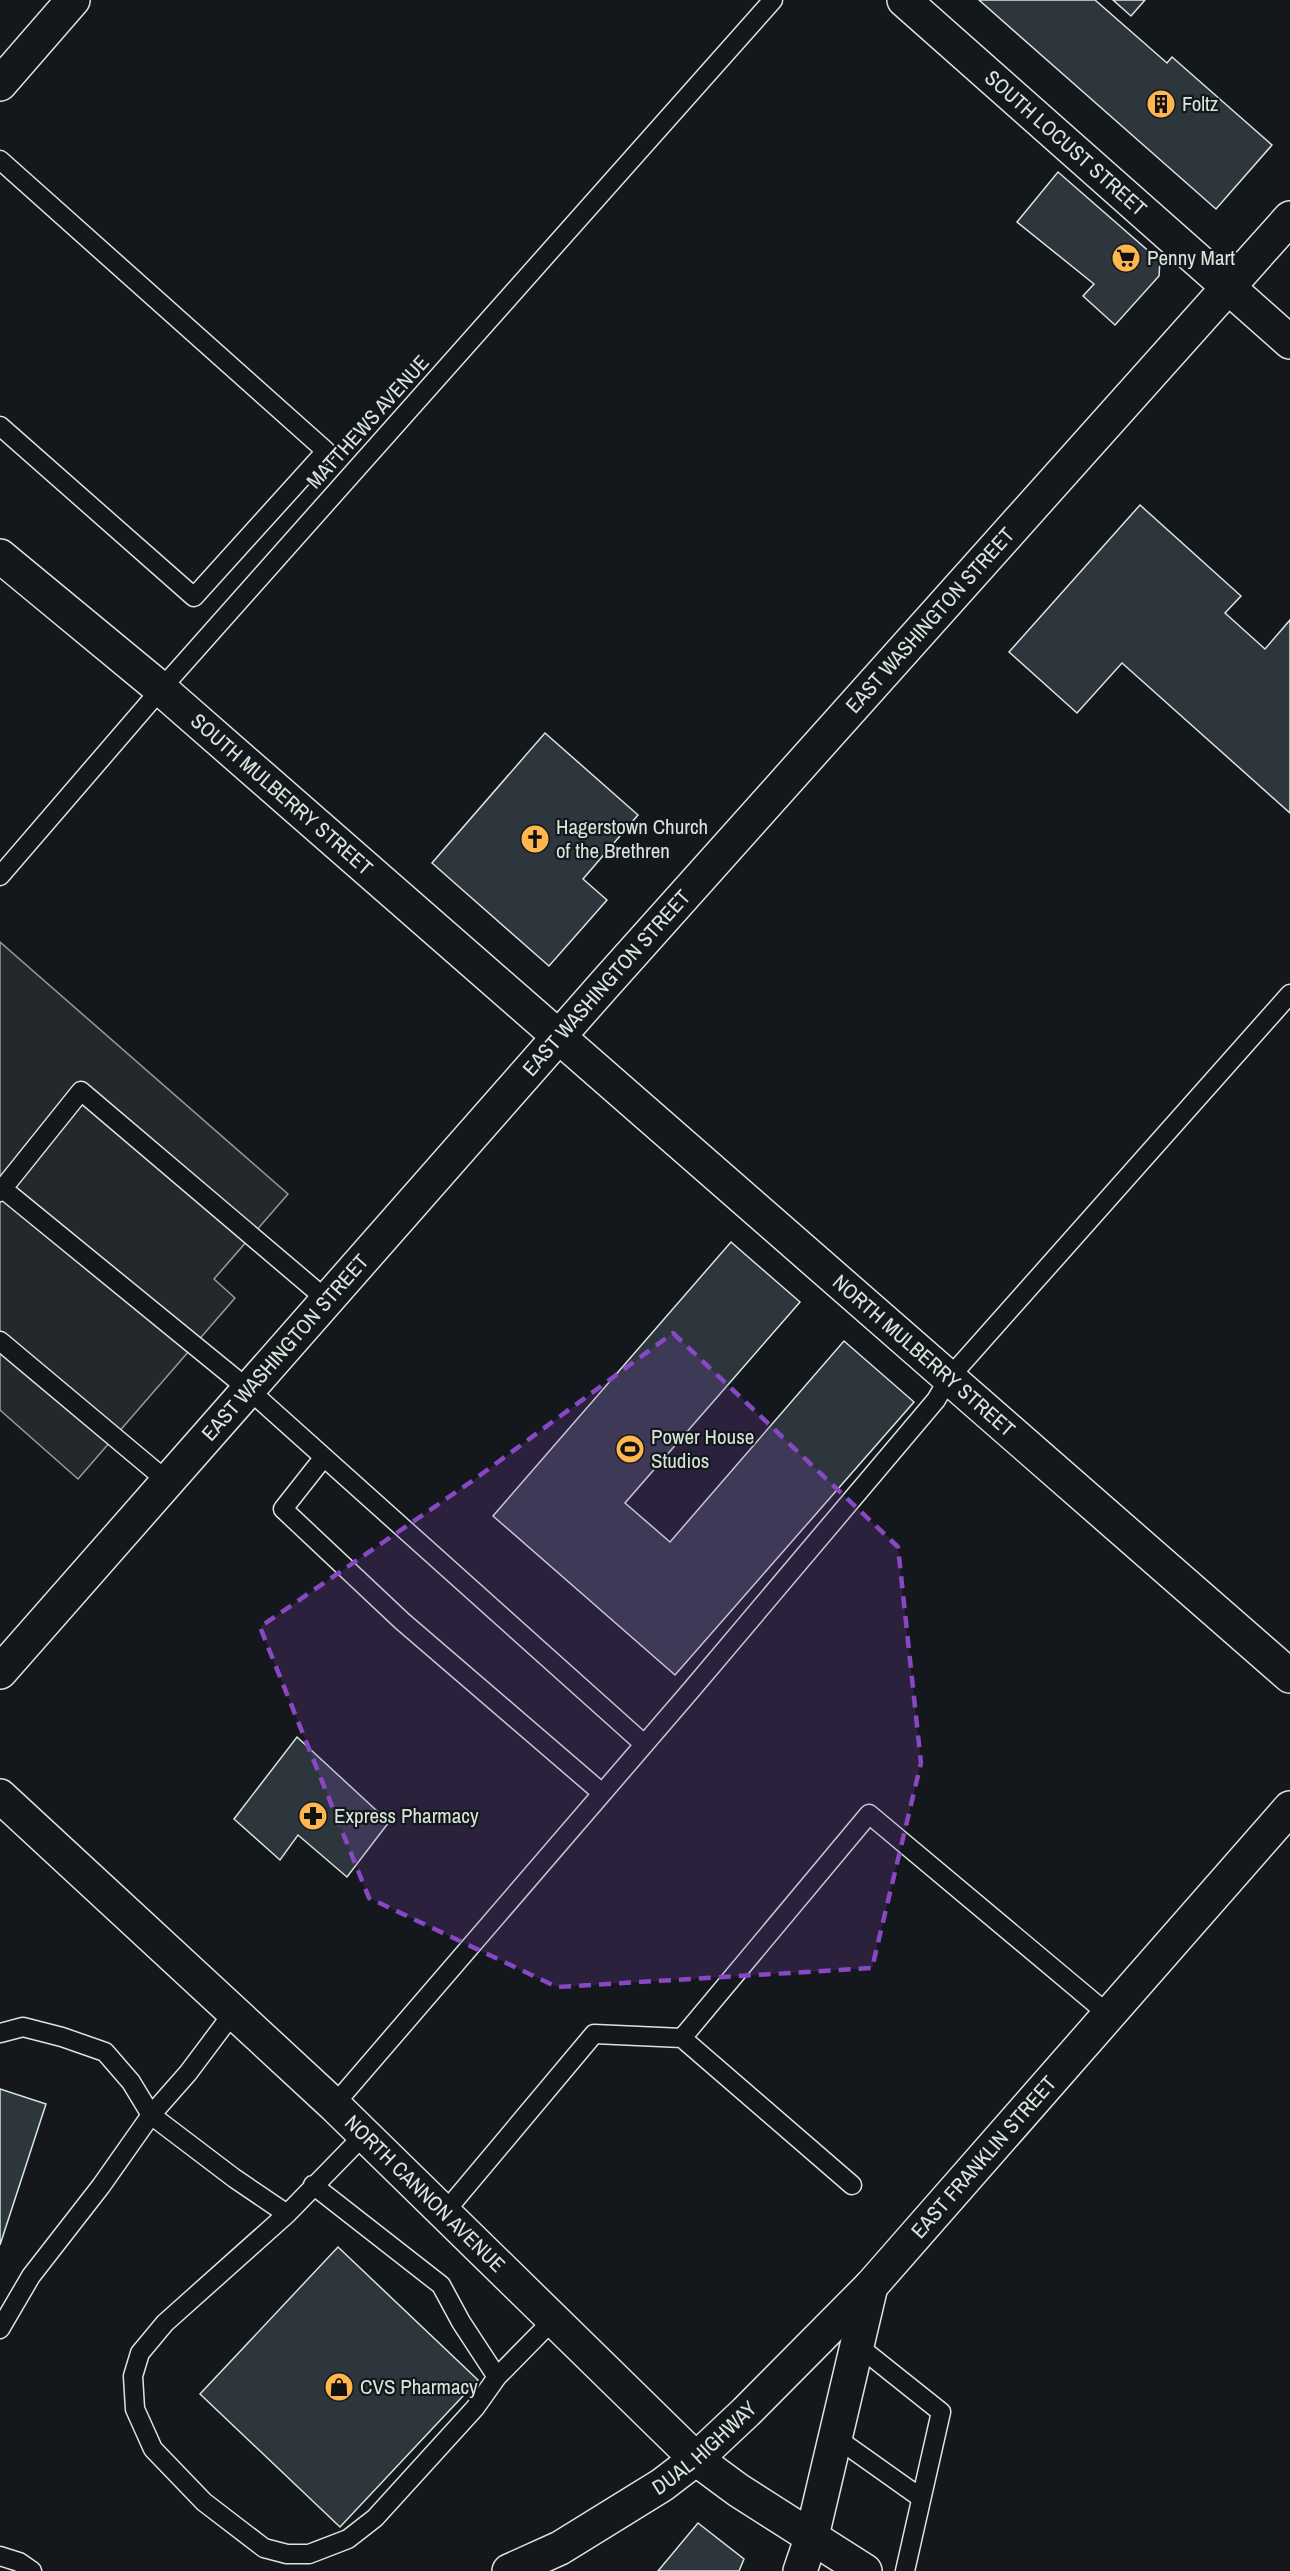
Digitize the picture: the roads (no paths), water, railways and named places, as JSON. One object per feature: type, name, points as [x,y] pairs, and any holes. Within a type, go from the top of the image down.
[{"type":"main road","points":[[0,84],[73,0]]},
{"type":"main road","name":"SOUTH LOCUST STREET","points":[[904,0],[1290,342]]},
{"type":"main road","name":"EAST WASHINGTON STREET","points":[[0,1672],[558,1038],[1290,218]]},
{"type":"main road","name":"SOUTH MULBERRY STREET","points":[[0,556],[161,689],[558,1038]]},
{"type":"main road","name":"NORTH MULBERRY STREET","points":[[558,1038],[1290,1676]]},
{"type":"main road","name":"NORTH CANNON AVENUE","points":[[0,1796],[334,2105],[696,2458],[738,2490],[865,2571]]},
{"type":"main road","name":"EAST FRANKLIN STREET","points":[[800,2571],[812,2536],[871,2286],[1290,1808]]},
{"type":"main road","name":"DUAL HIGHWAY","points":[[509,2571],[560,2548],[662,2485],[696,2458],[746,2412],[871,2286]]},
{"type":"lane","name":"MATTHEWS AVENUE","points":[[0,876],[161,689],[773,0]]},
{"type":"lane","points":[[0,160],[326,450],[194,597],[0,426]]},
{"type":"lane","points":[[334,2105],[928,1409],[949,1378],[1290,994]]},
{"type":"lane","points":[[327,1300],[81,1090],[1,1190],[248,1389],[644,1744]]},
{"type":"lane","points":[[0,1341],[167,1481]]},
{"type":"lane","points":[[324,1457],[283,1509],[402,1621],[602,1793]]},
{"type":"lane","points":[[682,2038],[869,1814],[1109,2015]]},
{"type":"lane","points":[[0,2329],[31,2276],[101,2186],[152,2115],[188,2073],[233,2013]]},
{"type":"lane","points":[[0,2032],[23,2027],[62,2037],[105,2052],[131,2082],[152,2115],[234,2178],[287,2214]]},
{"type":"lane","points":[[444,2213],[594,2034],[682,2038],[852,2185]]},
{"type":"lane","points":[[364,2135],[287,2214],[165,2323],[140,2353],[133,2376],[135,2409],[153,2450],[204,2502],[264,2548],[287,2554],[309,2554],[348,2539],[375,2518],[475,2408],[497,2377],[554,2319]]},
{"type":"lane","points":[[313,2185],[441,2285],[461,2322],[497,2377]]},
{"type":"lane","points":[[857,2345],[941,2412],[905,2571]]},
{"type":"lane","points":[[835,2437],[921,2498]]},
{"type":"lane","points":[[0,2556],[19,2562],[32,2571]]},
{"type":"place","name":"Foltz","points":[[1161,104]]},
{"type":"place","name":"Penny Mart","points":[[1126,258]]},
{"type":"place","name":"Hagerstown Church of the Brethren","points":[[535,839]]},
{"type":"place","name":"Power House Studios","points":[[630,1449]]},
{"type":"place","name":"Express Pharmacy","points":[[313,1816]]},
{"type":"place","name":"CVS Pharmacy","points":[[339,2387]]}]
